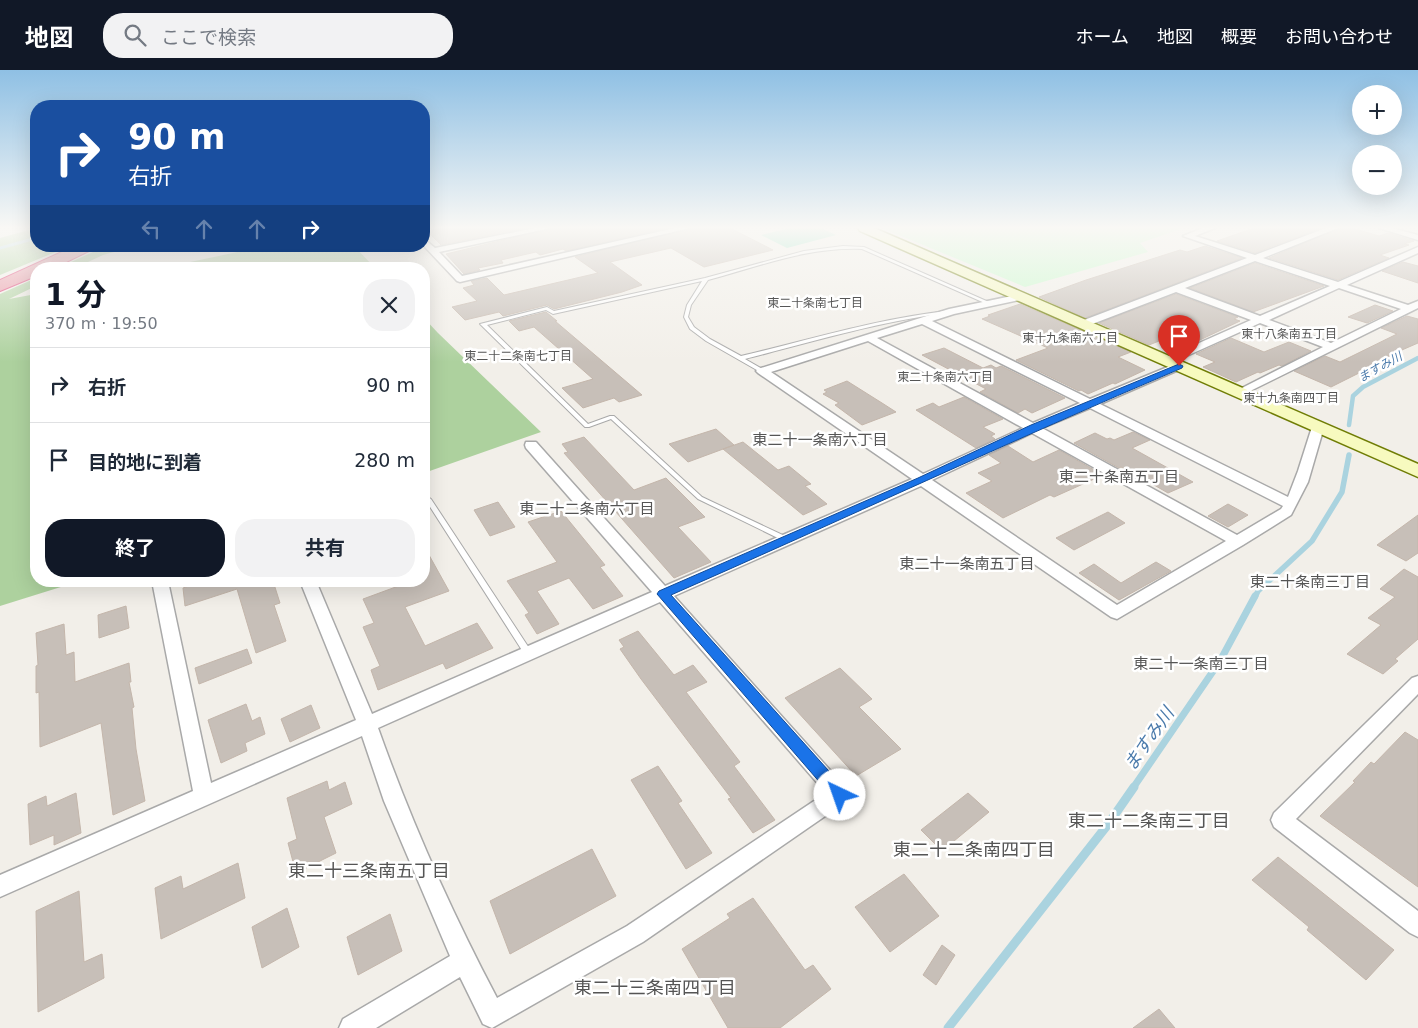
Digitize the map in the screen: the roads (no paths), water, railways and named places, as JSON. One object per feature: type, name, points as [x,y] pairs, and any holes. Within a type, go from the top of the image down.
[{"type":"highway","points":[[0,286],[29,273]]},
{"type":"street","points":[[454,273],[460,279],[488,273]]},
{"type":"street","points":[[966,273],[1416,468]]},
{"type":"street","points":[[1083,324],[1216,273]]},
{"type":"street","points":[[1301,273],[1408,308]]},
{"type":"street","points":[[0,886],[922,480],[1034,427],[1091,403],[1260,320],[1366,273]]},
{"type":"street","points":[[1175,288],[1332,347]]},
{"type":"street","points":[[762,370],[925,321],[952,311],[1021,297]]},
{"type":"street","points":[[1240,393],[1418,304]]},
{"type":"street","points":[[925,321],[1292,504]]},
{"type":"street","points":[[870,338],[1034,427],[1238,542]]},
{"type":"street","points":[[762,370],[1117,613],[1286,512],[1292,504],[1318,427]]},
{"type":"street","points":[[310,587],[367,724],[394,801],[464,961],[492,1015],[634,934],[840,795],[531,444]]},
{"type":"street","points":[[161,587],[204,796]]},
{"type":"street","points":[[1418,683],[1331,767],[1281,820],[1418,925]]},
{"type":"street","points":[[352,1028],[464,961]]},
{"type":"lane","points":[[727,273],[553,313],[547,308],[483,324],[588,426],[612,417],[700,498],[786,540]]},
{"type":"lane","points":[[919,273],[988,303]]},
{"type":"lane","points":[[707,278],[689,305],[686,317],[692,328],[708,340],[762,370]]},
{"type":"lane","points":[[741,358],[879,322],[952,311]]},
{"type":"lane","points":[[430,502],[528,654]]},
{"type":"waterway","name":"ますみ川","points":[[1349,425],[1353,396],[1363,387],[1418,358]]},
{"type":"waterway","name":"ますみ川","points":[[1255,597],[1258,591],[1312,541],[1342,492],[1349,455]]},
{"type":"waterway","name":"ますみ川","points":[[1133,788],[1220,661],[1255,596]]},
{"type":"waterway","name":"ますみ川","points":[[948,1028],[1109,823],[1134,787]]},
{"type":"district","name":"東二十条南七丁目","points":[[815,303]]},
{"type":"district","name":"東十八条南五丁目","points":[[1289,334]]},
{"type":"district","name":"東十九条南六丁目","points":[[1070,338]]},
{"type":"district","name":"東二十二条南七丁目","points":[[518,356]]},
{"type":"district","name":"東二十条南六丁目","points":[[945,377]]},
{"type":"district","name":"東十九条南四丁目","points":[[1291,398]]},
{"type":"district","name":"東二十一条南六丁目","points":[[820,440]]},
{"type":"district","name":"東二十条南五丁目","points":[[1119,477]]},
{"type":"district","name":"東二十二条南六丁目","points":[[587,509]]},
{"type":"district","name":"東二十一条南五丁目","points":[[967,564]]},
{"type":"district","name":"東二十条南三丁目","points":[[1310,582]]},
{"type":"district","name":"東二十一条南三丁目","points":[[1201,664]]},
{"type":"district","name":"東二十二条南三丁目","points":[[1149,821]]},
{"type":"district","name":"東二十二条南四丁目","points":[[974,850]]},
{"type":"district","name":"東二十三条南五丁目","points":[[369,871]]},
{"type":"district","name":"東二十三条南四丁目","points":[[655,988]]}]
